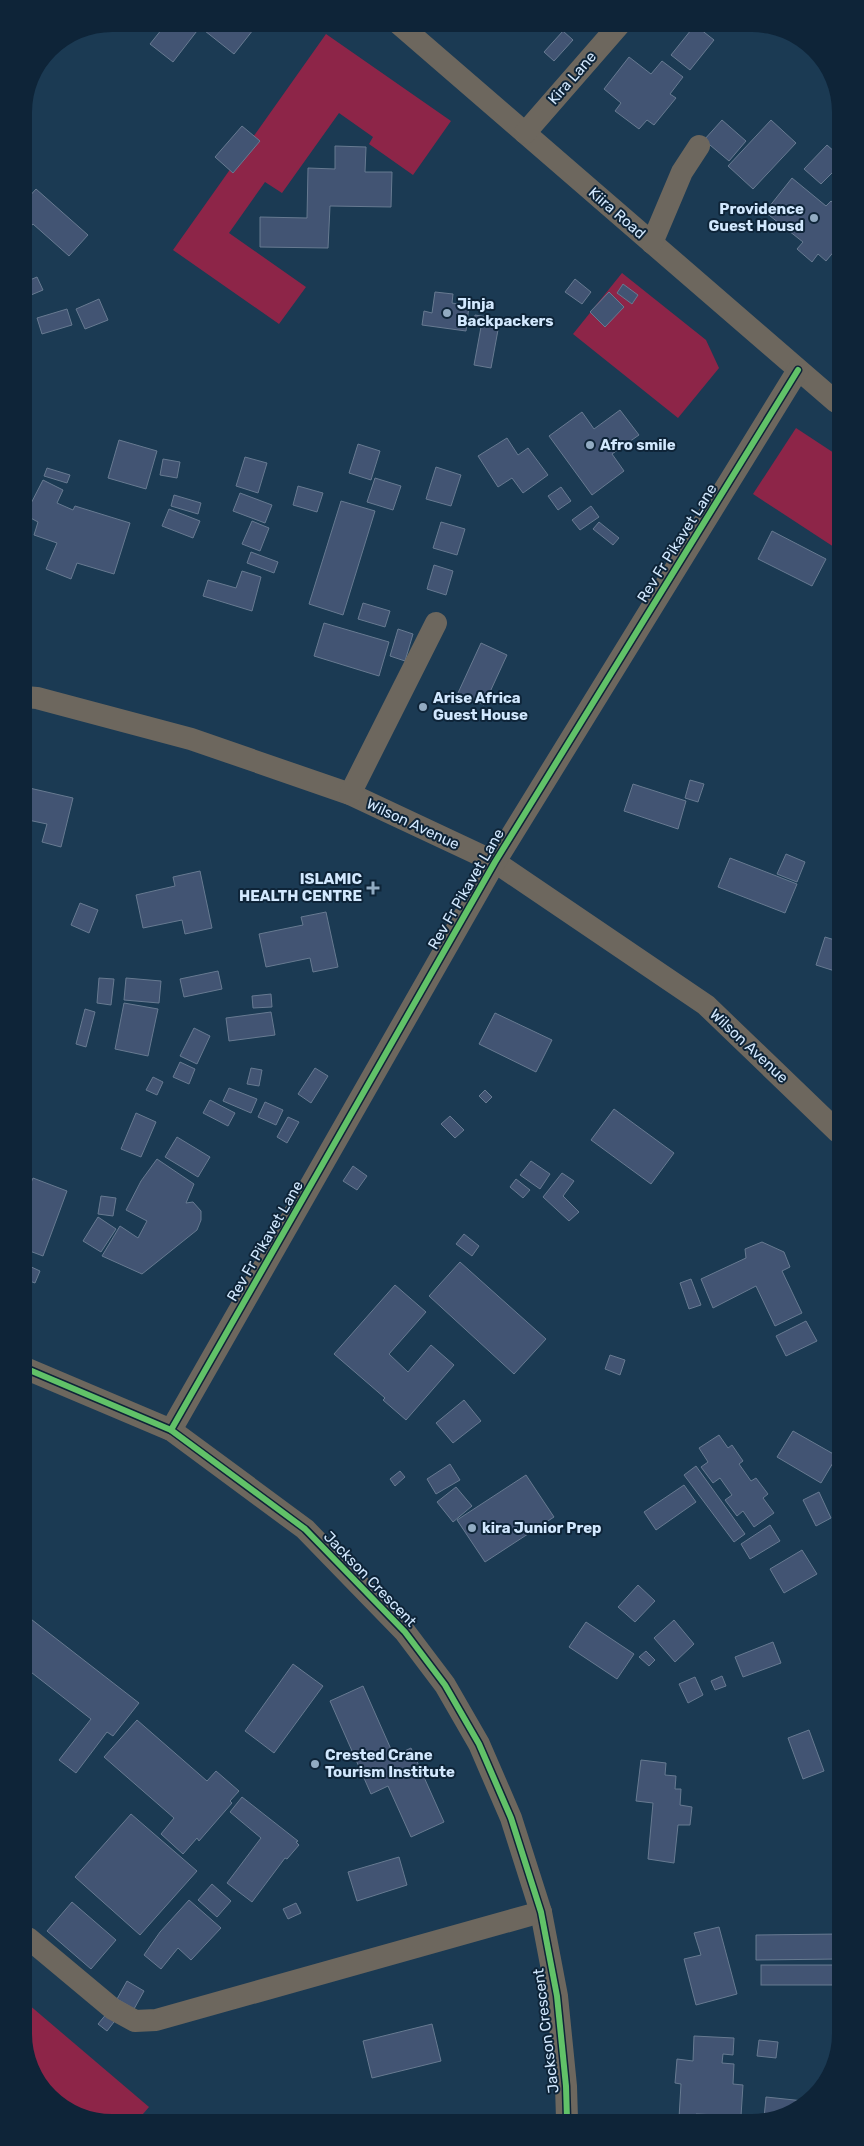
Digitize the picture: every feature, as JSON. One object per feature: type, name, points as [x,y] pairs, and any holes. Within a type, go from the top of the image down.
[{"type":"street","name":"Kiira Road","points":[[409,33],[832,399]]},
{"type":"street","name":"Kira Lane","points":[[525,133],[612,33]]},
{"type":"street","points":[[652,243],[682,172],[699,146]]},
{"type":"street","name":"Rev Fr Pikavet Lane","points":[[171,1430],[495,862],[798,370]]},
{"type":"street","points":[[350,794],[436,622]]},
{"type":"street","name":"Wilson Avenue","points":[[33,698],[191,739],[350,794],[495,862],[706,1006],[832,1126]]},
{"type":"street","name":"Jackson Crescent","points":[[33,1372],[171,1430],[305,1529],[405,1632],[445,1685],[479,1744],[511,1818],[541,1912],[557,1996],[566,2086],[566,2114]]},
{"type":"street","points":[[33,1942],[113,2009],[135,2021],[156,2020],[541,1912]]},
{"type":"shaded area","points":[[326,34],[451,121],[413,175],[369,144],[373,137],[339,113],[282,193],[265,182],[229,233],[306,287],[279,324],[173,250]]},
{"type":"shaded area","points":[[622,273],[706,340],[719,368],[678,418],[573,334]]},
{"type":"shaded area","points":[[796,428],[832,452],[832,546],[753,494]]},
{"type":"shaded area","points":[[33,2008],[149,2107],[144,2113],[97,2112],[77,2105],[64,2097],[43,2074],[37,2059],[33,2044]]},
{"type":"building","points":[[159,33],[195,33],[173,62],[150,44]]},
{"type":"building","points":[[208,33],[251,33],[234,54]]},
{"type":"building","points":[[561,33],[565,33],[573,40],[554,61],[544,52]]},
{"type":"building","points":[[689,33],[705,33],[714,40],[690,70],[671,55]]},
{"type":"building","points":[[629,57],[651,74],[662,61],[683,77],[670,94],[676,98],[654,125],[647,120],[639,129],[615,111],[621,103],[604,89]]},
{"type":"building","points":[[722,120],[746,141],[729,161],[704,140]]},
{"type":"building","points":[[771,120],[796,143],[753,189],[728,166]]},
{"type":"building","points":[[242,126],[260,141],[233,173],[215,157]]},
{"type":"building","points":[[827,145],[832,149],[832,173],[821,184],[804,169]]},
{"type":"building","points":[[335,146],[366,147],[365,172],[392,172],[391,207],[330,206],[328,248],[260,247],[260,217],[307,218],[308,168],[335,169]]},
{"type":"building","points":[[792,178],[826,206],[831,201],[832,254],[826,261],[818,254],[812,262],[797,249],[803,242],[765,212]]},
{"type":"building","points":[[36,189],[88,235],[69,256],[33,224],[33,192]]},
{"type":"building","points":[[37,277],[43,290],[33,294],[33,279]]},
{"type":"building","points":[[575,279],[591,292],[582,304],[565,292]]},
{"type":"building","points":[[623,284],[638,295],[632,304],[617,293]]},
{"type":"building","points":[[435,292],[453,294],[452,303],[469,306],[466,331],[422,325],[424,311],[432,313]]},
{"type":"building","points":[[609,292],[624,307],[605,327],[590,312]]},
{"type":"building","points":[[99,299],[108,320],[85,329],[76,309]]},
{"type":"building","points":[[67,309],[72,325],[42,334],[37,318]]},
{"type":"building","points":[[475,315],[500,319],[491,368],[474,365],[481,327],[473,326]]},
{"type":"building","name":"Afro smile","points":[[620,410],[639,435],[612,454],[624,471],[592,495],[549,436],[582,412],[594,429]]},
{"type":"building","points":[[507,438],[518,455],[528,448],[548,475],[523,493],[512,478],[498,487],[478,456]]},
{"type":"building","points":[[119,440],[157,451],[146,489],[108,478]]},
{"type":"building","points":[[358,444],[380,451],[371,480],[349,473]]},
{"type":"building","points":[[245,457],[267,463],[258,493],[236,486]]},
{"type":"building","points":[[163,459],[180,462],[177,478],[160,475]]},
{"type":"building","points":[[436,467],[461,475],[451,506],[426,499]]},
{"type":"building","points":[[47,468],[70,475],[67,483],[44,476]]},
{"type":"building","points":[[375,478],[401,486],[393,510],[367,502]]},
{"type":"building","points":[[43,480],[63,490],[57,503],[73,510],[75,506],[130,523],[114,574],[77,563],[71,579],[46,569],[57,543],[34,535],[38,522],[33,519],[33,499]]},
{"type":"building","points":[[298,486],[323,493],[317,512],[293,505]]},
{"type":"building","points":[[561,487],[571,501],[558,510],[548,496]]},
{"type":"building","points":[[240,493],[272,505],[265,523],[233,511]]},
{"type":"building","points":[[174,495],[201,503],[198,514],[171,506]]},
{"type":"building","points":[[341,501],[375,511],[343,615],[309,604]]},
{"type":"building","points":[[591,506],[599,517],[580,530],[572,520]]},
{"type":"building","points":[[169,509],[200,521],[193,538],[162,526]]},
{"type":"building","points":[[252,521],[269,528],[260,551],[242,544]]},
{"type":"building","points":[[441,522],[465,529],[457,555],[433,548]]},
{"type":"building","points":[[599,522],[619,538],[613,545],[593,529]]},
{"type":"building","points":[[772,531],[826,559],[812,586],[758,559]]},
{"type":"building","points":[[251,552],[278,562],[274,573],[247,563]]},
{"type":"building","points":[[434,565],[453,571],[446,595],[427,589]]},
{"type":"building","points":[[242,571],[261,577],[252,611],[203,596],[208,580],[236,588]]},
{"type":"building","points":[[363,603],[390,611],[385,627],[358,619]]},
{"type":"building","points":[[324,623],[389,642],[379,676],[314,656]]},
{"type":"building","points":[[398,629],[413,634],[405,661],[390,656]]},
{"type":"building","points":[[481,643],[507,655],[484,705],[458,693]]},
{"type":"building","points":[[690,780],[704,784],[698,802],[685,798]]},
{"type":"building","points":[[633,784],[686,801],[678,829],[624,811]]},
{"type":"building","points":[[33,789],[73,798],[61,847],[42,842],[47,824],[33,821]]},
{"type":"building","points":[[786,854],[805,862],[797,882],[777,874]]},
{"type":"building","points":[[730,858],[797,884],[785,913],[718,887]]},
{"type":"building","points":[[200,871],[212,928],[185,934],[182,920],[143,928],[136,895],[175,886],[173,877]]},
{"type":"building","points":[[80,903],[98,910],[89,933],[71,925]]},
{"type":"building","points":[[326,912],[338,967],[313,972],[310,958],[266,967],[259,934],[303,925],[301,917]]},
{"type":"building","points":[[825,937],[832,939],[832,970],[816,965]]},
{"type":"building","points":[[218,971],[222,989],[184,997],[180,979]]},
{"type":"building","points":[[99,978],[114,979],[111,1005],[97,1003]]},
{"type":"building","points":[[126,978],[161,981],[159,1003],[124,1000]]},
{"type":"building","points":[[271,994],[272,1007],[253,1008],[252,996]]},
{"type":"building","points":[[124,1003],[158,1009],[148,1056],[115,1049]]},
{"type":"building","points":[[85,1009],[95,1012],[86,1047],[76,1044]]},
{"type":"building","points":[[271,1012],[275,1035],[229,1041],[226,1018]]},
{"type":"building","points":[[495,1013],[552,1040],[536,1072],[479,1044]]},
{"type":"building","points":[[194,1028],[210,1036],[197,1064],[180,1056]]},
{"type":"building","points":[[180,1062],[195,1069],[189,1084],[173,1077]]},
{"type":"building","points":[[251,1068],[262,1070],[259,1086],[247,1084]]},
{"type":"building","points":[[315,1068],[328,1076],[311,1103],[298,1094]]},
{"type":"building","points":[[153,1077],[163,1082],[157,1095],[146,1090]]},
{"type":"building","points":[[229,1088],[257,1099],[251,1113],[223,1101]]},
{"type":"building","points":[[485,1090],[492,1097],[486,1103],[479,1096]]},
{"type":"building","points":[[210,1100],[235,1113],[228,1126],[203,1113]]},
{"type":"building","points":[[265,1102],[283,1110],[276,1125],[258,1117]]},
{"type":"building","points":[[614,1109],[674,1153],[651,1184],[591,1140]]},
{"type":"building","points":[[136,1113],[156,1122],[141,1157],[121,1149]]},
{"type":"building","points":[[450,1116],[464,1130],[455,1138],[441,1124]]},
{"type":"building","points":[[288,1117],[299,1122],[287,1143],[277,1137]]},
{"type":"building","points":[[177,1137],[210,1157],[198,1177],[165,1157]]},
{"type":"building","points":[[157,1159],[194,1184],[186,1203],[193,1202],[201,1211],[201,1220],[197,1230],[142,1274],[102,1256],[120,1226],[138,1238],[147,1221],[126,1210],[141,1181]]},
{"type":"building","points":[[531,1161],[550,1174],[540,1189],[520,1175]]},
{"type":"building","points":[[353,1166],[367,1176],[357,1190],[343,1181]]},
{"type":"building","points":[[562,1173],[574,1181],[563,1196],[579,1212],[569,1221],[543,1197]]},
{"type":"building","points":[[33,1178],[67,1191],[43,1256],[33,1252]]},
{"type":"building","points":[[516,1179],[530,1190],[523,1198],[510,1187]]},
{"type":"building","points":[[101,1196],[116,1198],[113,1216],[98,1214]]},
{"type":"building","points":[[98,1217],[116,1229],[101,1252],[83,1241]]},
{"type":"building","points":[[464,1234],[479,1246],[472,1256],[456,1244]]},
{"type":"building","points":[[762,1242],[784,1252],[790,1267],[782,1271],[802,1313],[775,1326],[756,1286],[713,1308],[701,1279],[746,1258],[745,1249]]},
{"type":"building","points":[[460,1262],[546,1339],[514,1374],[429,1296]]},
{"type":"building","points":[[33,1268],[40,1271],[35,1283],[33,1282]]},
{"type":"building","points":[[691,1279],[701,1305],[689,1309],[680,1283]]},
{"type":"building","points":[[395,1285],[426,1312],[389,1354],[408,1372],[431,1345],[454,1365],[406,1420],[383,1400],[385,1398],[334,1354]]},
{"type":"building","points":[[806,1321],[817,1341],[786,1356],[776,1336]]},
{"type":"building","points":[[610,1355],[625,1360],[620,1375],[605,1369]]},
{"type":"building","points":[[464,1400],[481,1421],[453,1443],[436,1423]]},
{"type":"building","points":[[793,1431],[832,1453],[832,1464],[821,1483],[777,1457]]},
{"type":"building","points":[[719,1435],[728,1448],[732,1445],[743,1461],[739,1464],[751,1481],[756,1478],[768,1494],[763,1498],[774,1513],[754,1527],[743,1511],[737,1516],[725,1500],[732,1495],[720,1478],[713,1483],[701,1467],[708,1462],[699,1448]]},
{"type":"building","points":[[450,1464],[460,1480],[436,1494],[427,1479]]},
{"type":"building","points":[[696,1466],[745,1534],[734,1542],[684,1475]]},
{"type":"building","points":[[400,1471],[405,1477],[395,1486],[390,1479]]},
{"type":"building","points":[[526,1475],[554,1517],[485,1562],[457,1520]]},
{"type":"building","points":[[684,1485],[696,1502],[656,1530],[644,1512]]},
{"type":"building","points":[[456,1487],[472,1506],[453,1522],[437,1502]]},
{"type":"building","points":[[819,1492],[831,1518],[816,1526],[803,1500]]},
{"type":"building","points":[[770,1525],[780,1541],[750,1559],[741,1544]]},
{"type":"building","points":[[802,1550],[817,1574],[784,1593],[770,1569]]},
{"type":"building","points":[[638,1585],[655,1601],[635,1622],[618,1607]]},
{"type":"building","points":[[674,1620],[694,1644],[675,1662],[654,1638]]},
{"type":"building","points":[[33,1621],[139,1703],[113,1736],[107,1732],[76,1773],[59,1760],[91,1719],[33,1674]]},
{"type":"building","points":[[586,1622],[634,1654],[617,1679],[569,1647]]},
{"type":"building","points":[[773,1642],[781,1663],[743,1677],[735,1657]]},
{"type":"building","points":[[646,1651],[655,1660],[649,1666],[639,1657]]},
{"type":"building","points":[[293,1664],[323,1686],[274,1753],[245,1731]]},
{"type":"building","points":[[722,1676],[726,1686],[715,1690],[711,1681]]},
{"type":"building","points":[[695,1677],[703,1695],[688,1703],[679,1684]]},
{"type":"building","points":[[363,1686],[394,1756],[411,1748],[444,1822],[411,1837],[388,1786],[371,1794],[330,1701]]},
{"type":"building","points":[[137,1720],[207,1781],[216,1771],[239,1791],[230,1801],[232,1803],[199,1841],[197,1838],[183,1854],[161,1834],[174,1818],[104,1757]]},
{"type":"building","points":[[809,1730],[824,1771],[803,1779],[788,1738]]},
{"type":"building","points":[[641,1760],[666,1763],[665,1775],[676,1776],[675,1789],[681,1789],[680,1805],[692,1807],[690,1825],[678,1825],[674,1863],[648,1859],[653,1803],[636,1801]]},
{"type":"building","points":[[242,1797],[298,1841],[296,1842],[299,1845],[287,1859],[285,1858],[252,1902],[227,1883],[261,1838],[230,1812]]},
{"type":"building","points":[[131,1814],[197,1871],[140,1935],[75,1877]]},
{"type":"building","points":[[399,1857],[407,1885],[357,1901],[348,1872]]},
{"type":"building","points":[[212,1884],[231,1901],[217,1917],[198,1900]]},
{"type":"building","points":[[189,1900],[221,1928],[191,1960],[178,1948],[161,1969],[144,1955],[160,1932]]},
{"type":"building","points":[[72,1902],[116,1940],[91,1969],[47,1931]]},
{"type":"building","points":[[296,1903],[301,1913],[288,1919],[283,1909]]},
{"type":"building","points":[[719,1927],[737,1994],[696,2005],[684,1959],[701,1955],[694,1933]]},
{"type":"building","points":[[832,1934],[832,1959],[756,1960],[756,1935]]},
{"type":"building","points":[[761,1965],[832,1965],[832,1985],[761,1985]]},
{"type":"building","points":[[127,1981],[144,1991],[134,2009],[117,1999]]},
{"type":"building","points":[[108,2012],[117,2018],[107,2031],[98,2024]]},
{"type":"building","points":[[432,2024],[441,2061],[372,2078],[363,2041]]},
{"type":"building","points":[[694,2036],[734,2038],[733,2055],[723,2054],[722,2063],[734,2064],[733,2084],[743,2085],[741,2114],[679,2114],[681,2084],[675,2083],[677,2059],[693,2061]]},
{"type":"building","points":[[759,2040],[778,2042],[776,2058],[757,2056]]},
{"type":"building","points":[[766,2097],[796,2100],[777,2109],[765,2112]]},
{"type":"cycle path","points":[[171,1430],[495,862],[798,370]]},
{"type":"cycle path","points":[[33,1372],[171,1430],[305,1529],[405,1632],[445,1685],[479,1744],[511,1818],[541,1912],[557,1996],[567,2114]]},
{"type":"place","name":"Providence Guest Housd","points":[[814,218]]},
{"type":"place","name":"Jinja Backpackers","points":[[447,313]]},
{"type":"place","name":"Afro smile","points":[[590,445]]},
{"type":"place","name":"Arise Africa Guest House","points":[[423,707]]},
{"type":"place","name":"ISLAMIC HEALTH CENTRE","points":[[373,888]]},
{"type":"place","name":"kira Junior Prep","points":[[472,1528]]},
{"type":"place","name":"Crested Crane Tourism Institute","points":[[315,1764]]}]
